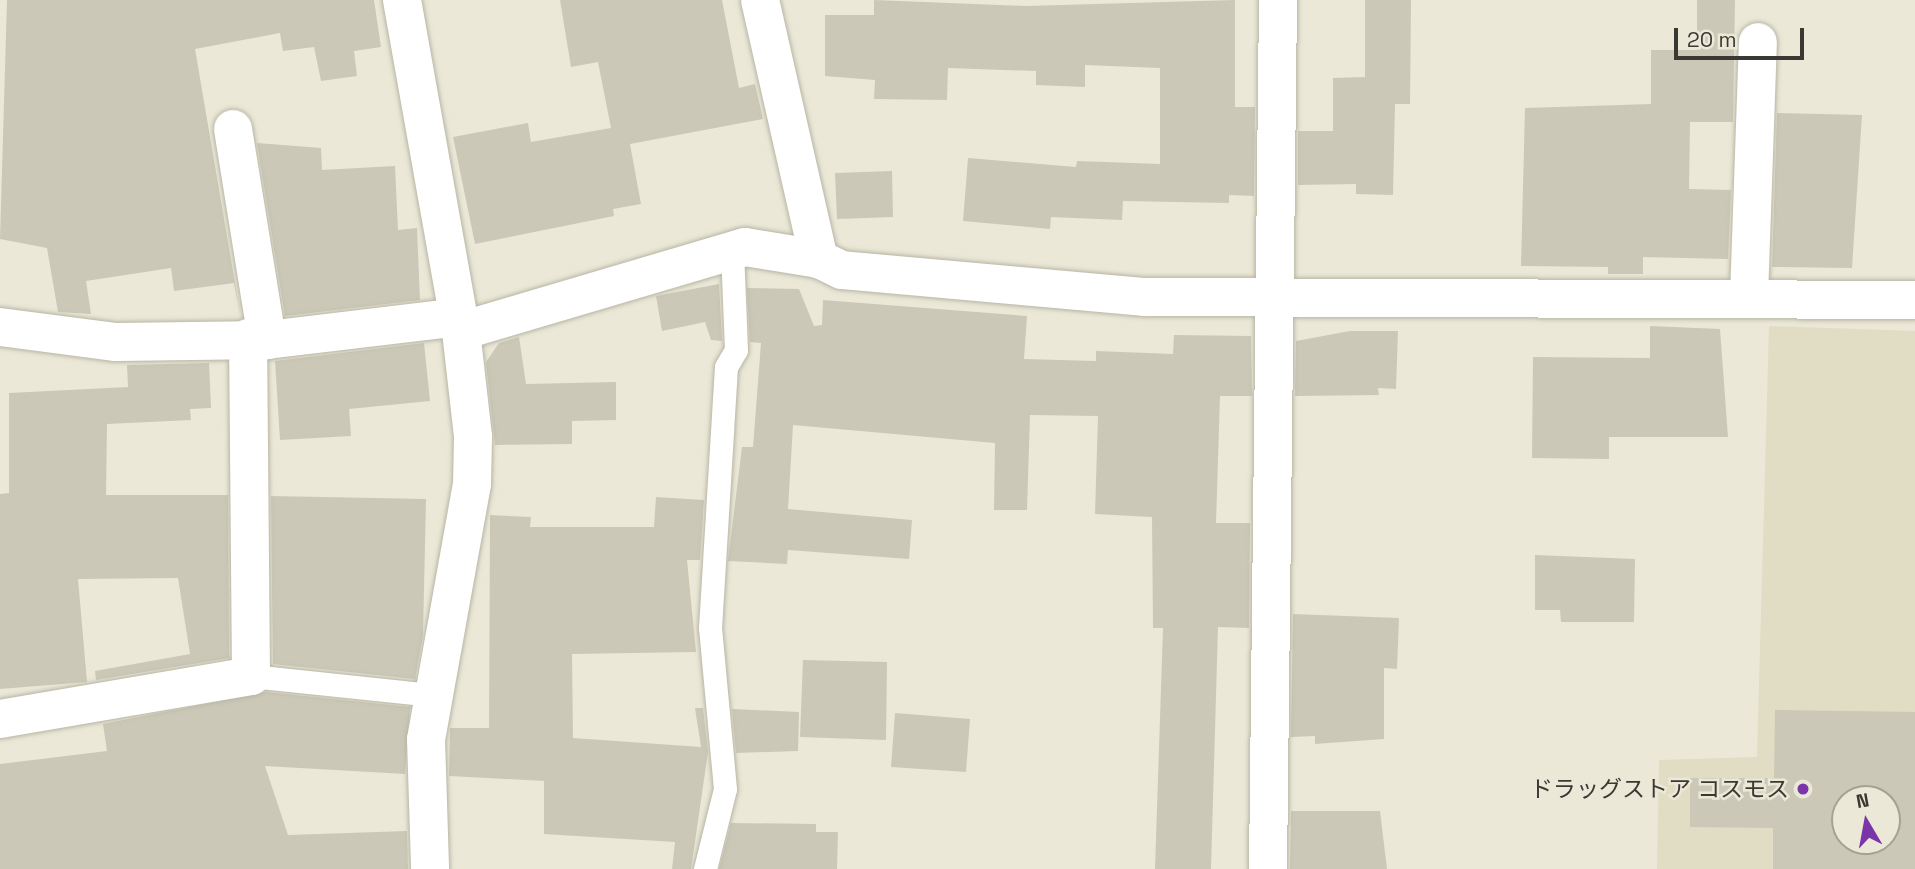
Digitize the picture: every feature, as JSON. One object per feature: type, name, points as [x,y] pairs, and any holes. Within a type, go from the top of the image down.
[{"type":"street","points":[[402,0],[460,324],[472,484],[431,695],[430,869]]},
{"type":"street","points":[[760,0],[819,259]]},
{"type":"street","points":[[1268,869],[1278,0]]},
{"type":"street","points":[[1749,298],[1758,42]]},
{"type":"street","points":[[0,719],[251,676],[258,339],[233,129]]},
{"type":"street","points":[[0,327],[116,342],[258,339],[460,324],[745,247],[819,259],[842,270],[1080,294],[1274,300],[1915,300]]},
{"type":"lane","points":[[705,869],[725,789],[710,628],[726,367],[736,350],[732,251]]},
{"type":"lane","points":[[251,676],[431,695]]},
{"type":"shaded area","points":[[1769,326],[1915,331],[1915,869],[1657,869],[1659,760],[1757,757]]},
{"type":"building","points":[[7,0],[374,0],[381,47],[354,51],[357,76],[321,81],[314,47],[283,51],[280,33],[195,49],[241,318],[234,283],[174,291],[171,268],[86,281],[91,314],[58,312],[47,248],[0,239]]},
{"type":"building","points":[[560,0],[722,0],[739,88],[755,84],[763,119],[630,144],[641,204],[613,209],[614,216],[475,244],[453,137],[528,123],[531,142],[611,128],[598,62],[571,67]]},
{"type":"building","points":[[874,0],[1026,6],[1235,0],[1235,107],[1255,107],[1254,196],[1229,195],[1229,203],[1123,201],[1122,220],[1051,217],[1050,229],[963,221],[968,158],[1076,167],[1077,161],[1160,164],[1160,68],[1085,65],[1085,87],[1036,85],[1036,71],[948,68],[947,100],[874,99],[875,80],[825,76],[825,15],[874,15]]},
{"type":"building","points":[[1365,0],[1411,0],[1410,104],[1395,104],[1393,195],[1356,194],[1356,184],[1298,185],[1298,131],[1333,131],[1333,78],[1365,77]]},
{"type":"building","points":[[1697,0],[1735,0],[1733,122],[1690,122],[1689,189],[1731,190],[1728,259],[1643,257],[1643,274],[1608,274],[1608,267],[1521,266],[1525,108],[1651,104],[1651,50],[1697,50]]},
{"type":"building","points":[[1777,113],[1862,115],[1852,268],[1772,267]]},
{"type":"building","points":[[257,143],[321,148],[322,170],[395,166],[398,230],[417,228],[420,300],[285,316]]},
{"type":"building","points":[[892,171],[893,217],[837,219],[835,173]]},
{"type":"building","points":[[719,284],[722,341],[711,340],[705,322],[662,331],[656,296]]},
{"type":"building","points":[[747,288],[799,289],[814,326],[822,325],[823,300],[1027,316],[1024,359],[1096,361],[1096,351],[1173,354],[1174,335],[1251,336],[1252,396],[1220,396],[1216,523],[1250,523],[1249,628],[1218,627],[1211,869],[1155,869],[1163,628],[1153,628],[1152,517],[1095,514],[1098,416],[1030,415],[1027,510],[994,510],[995,443],[793,425],[788,509],[912,520],[909,559],[788,550],[787,564],[728,561],[742,447],[753,447],[761,343],[750,342]]},
{"type":"building","points":[[1650,326],[1720,329],[1728,437],[1609,437],[1609,459],[1532,458],[1533,357],[1650,358]]},
{"type":"building","points":[[1350,331],[1398,331],[1396,389],[1378,388],[1379,395],[1295,396],[1296,341]]},
{"type":"building","points":[[519,337],[526,384],[616,382],[616,420],[572,421],[572,444],[495,445],[486,362],[499,343]]},
{"type":"building","points":[[424,343],[430,401],[349,409],[351,436],[280,440],[275,361]]},
{"type":"building","points":[[209,363],[211,408],[190,409],[191,420],[107,424],[106,495],[228,495],[229,658],[96,680],[95,671],[190,654],[178,578],[78,579],[87,682],[0,689],[0,494],[9,493],[9,393],[128,387],[127,365]]},
{"type":"building","points":[[271,496],[426,499],[423,635],[415,679],[273,664]]},
{"type":"building","points":[[656,497],[704,500],[700,560],[687,560],[696,652],[572,654],[573,738],[701,747],[695,708],[703,708],[708,752],[691,869],[672,869],[675,842],[544,834],[544,781],[449,776],[450,728],[489,728],[490,515],[531,517],[530,527],[654,527]]},
{"type":"building","points":[[1535,555],[1635,559],[1634,622],[1561,622],[1560,610],[1535,610]]},
{"type":"building","points":[[1293,614],[1399,618],[1397,669],[1384,668],[1384,739],[1315,744],[1315,736],[1291,737]]},
{"type":"building","points":[[803,660],[887,662],[886,740],[800,737]]},
{"type":"building","points":[[266,692],[410,707],[405,774],[265,766],[288,835],[407,831],[408,869],[0,869],[0,764],[107,751],[103,724]]},
{"type":"building","points":[[732,709],[799,712],[798,751],[736,753]]},
{"type":"building","name":"ドラッグストア コスモス","points":[[1775,710],[1915,712],[1915,869],[1773,869],[1773,828],[1690,827],[1690,778],[1774,778]]},
{"type":"building","points":[[895,713],[970,719],[966,772],[891,767]]},
{"type":"building","points":[[1291,811],[1380,811],[1387,869],[1290,869]]},
{"type":"building","points":[[731,823],[816,824],[816,832],[838,832],[837,869],[719,869]]},
{"type":"place","name":"ドラッグストア コスモス","points":[[1803,789]]}]
